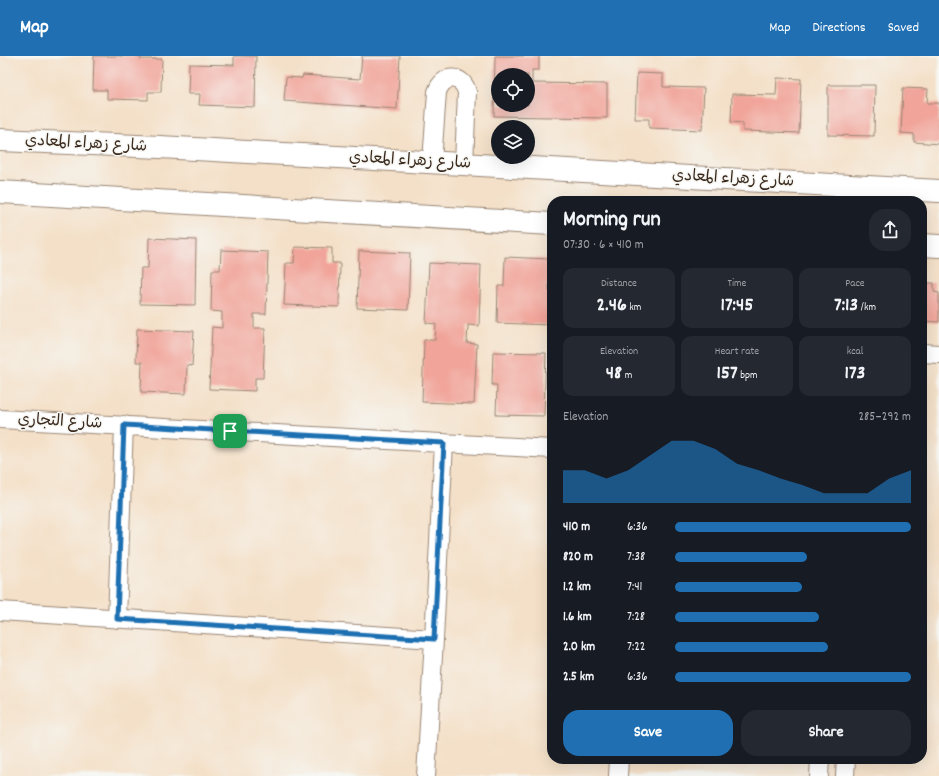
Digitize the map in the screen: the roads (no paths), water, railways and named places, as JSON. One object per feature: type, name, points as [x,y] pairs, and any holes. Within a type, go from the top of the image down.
[{"type":"main road","name":"شارع زهراء المعادي","points":[[4,143],[168,147],[939,191]]},
{"type":"main road","points":[[0,192],[547,224]]},
{"type":"main road","points":[[927,245],[939,246]]},
{"type":"street","points":[[432,162],[437,92],[439,86],[443,82],[448,79],[454,79],[463,83],[467,92],[464,164]]},
{"type":"street","points":[[927,353],[939,354]]},
{"type":"street","name":"شارع التجاري","points":[[0,419],[547,449]]},
{"type":"street","points":[[117,619],[124,425]]},
{"type":"street","points":[[426,776],[444,443]]},
{"type":"street","points":[[0,611],[434,639]]},
{"type":"street","points":[[618,776],[619,764]]},
{"type":"street","points":[[819,776],[820,764]]},
{"type":"street","points":[[845,776],[846,764]]}]
